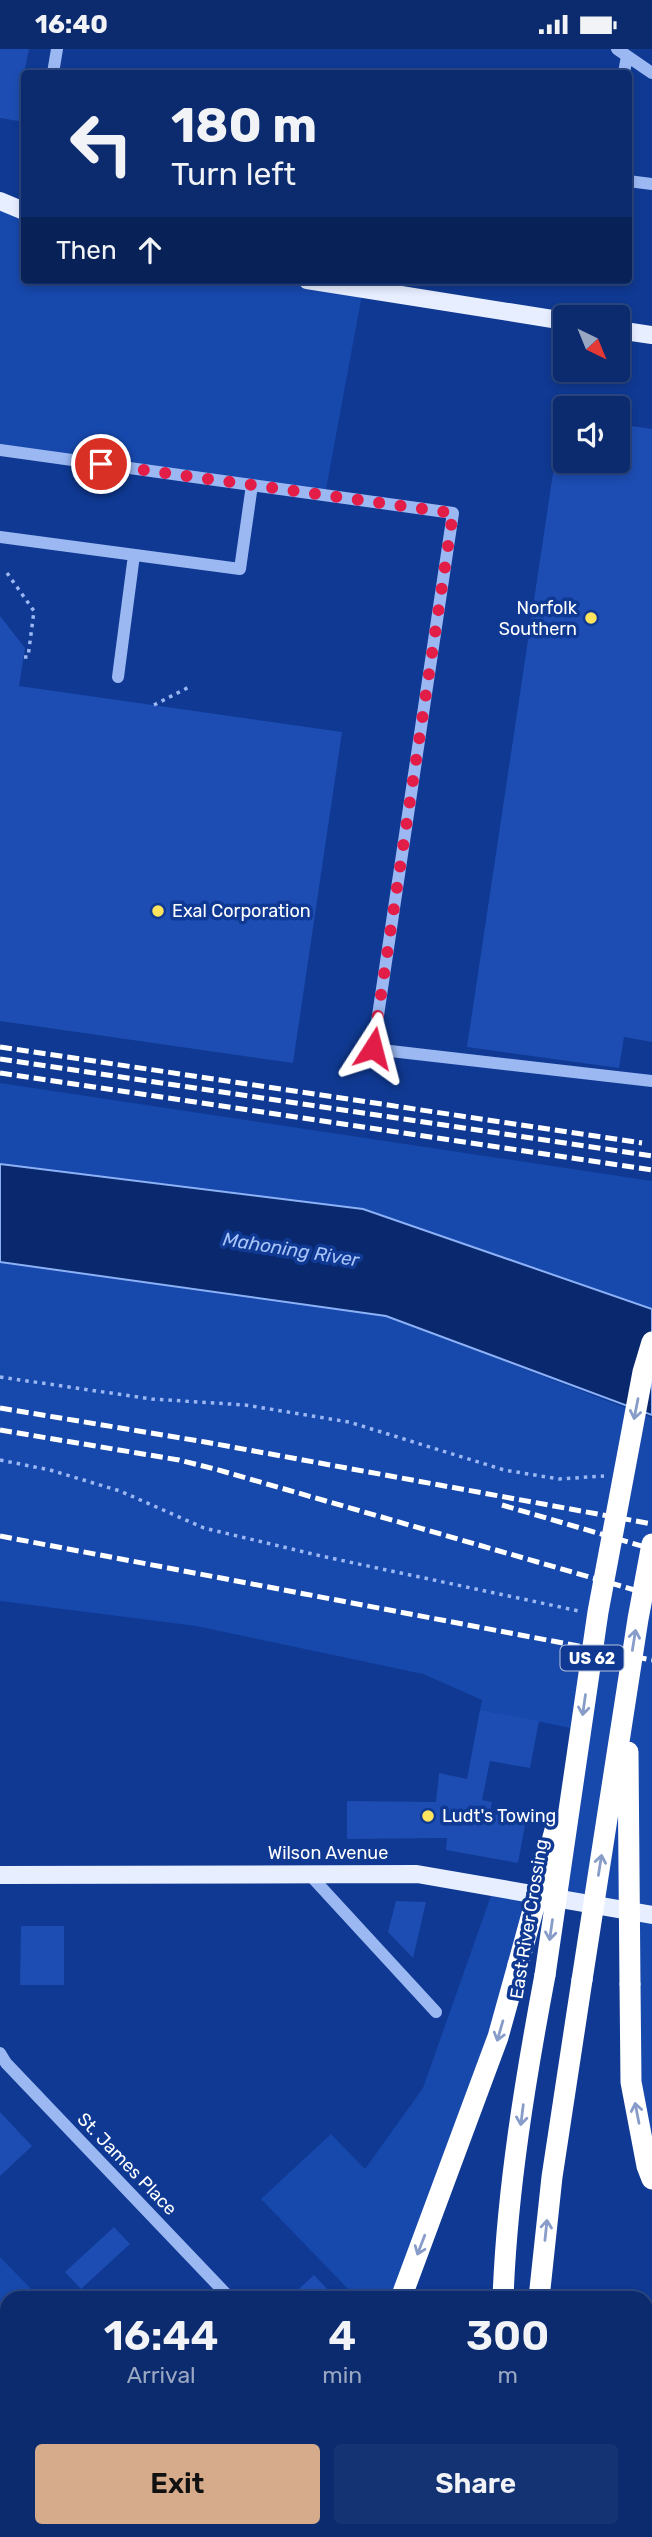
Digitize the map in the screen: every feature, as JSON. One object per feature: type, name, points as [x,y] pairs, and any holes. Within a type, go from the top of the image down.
[{"type":"highway","name":"East River Crossing","points":[[503,2291],[504,2263],[527,2069],[545,1975],[598,1612],[643,1372],[652,1342]]},
{"type":"highway","name":"US 62","points":[[540,2291],[552,2177],[627,1685],[652,1544]]},
{"type":"highway","points":[[627,1685],[631,2082],[647,2167],[652,2179]]},
{"type":"highway","points":[[404,2291],[485,2074],[518,1965],[580,1737]]},
{"type":"main road","points":[[0,201],[21,210]]},
{"type":"main road","points":[[332,284],[553,319]]},
{"type":"main road","points":[[630,332],[652,335]]},
{"type":"main road","name":"Wilson Avenue","points":[[0,1875],[417,1874],[652,1915]]},
{"type":"street","points":[[54,70],[57,49]]},
{"type":"street","points":[[622,52],[624,70]]},
{"type":"street","points":[[622,52],[652,73]]},
{"type":"street","points":[[632,182],[652,184]]},
{"type":"street","points":[[0,450],[453,513],[373,1048],[652,1081]]},
{"type":"street","points":[[0,537],[240,569],[252,485]]},
{"type":"street","points":[[118,677],[134,555]]},
{"type":"street","points":[[309,1874],[436,2012]]},
{"type":"street","name":"St. James Place","points":[[0,2053],[6,2063],[223,2291]]},
{"type":"path","points":[[7,573],[34,611],[28,657],[24,657]]},
{"type":"path","points":[[154,705],[191,686]]},
{"type":"path","points":[[0,1377],[152,1399],[245,1405],[349,1422],[504,1471],[559,1479],[611,1476]]},
{"type":"path","points":[[0,1460],[50,1470],[120,1491],[204,1528],[321,1556],[586,1612]]},
{"type":"shaded area","points":[[0,201],[21,210],[21,284],[332,284],[363,289],[325,495],[0,450]]},
{"type":"shaded area","points":[[0,1083],[652,1181],[652,1309],[363,1209],[0,1164]]},
{"type":"shaded area","points":[[0,1262],[386,1316],[652,1418],[652,2179],[647,2166],[630,1911],[536,1899],[403,2291],[350,2291],[261,2199],[331,2134],[365,2169],[423,2088],[494,1887],[535,1899],[581,1730],[480,1710],[482,1700],[423,1674],[196,1626],[0,1601]]},
{"type":"shaded area","points":[[0,2257],[33,2291],[0,2291]]},
{"type":"water","name":"Mahoning River","points":[[0,1164],[363,1209],[652,1309],[652,1415],[386,1316],[0,1262]]},
{"type":"building","points":[[0,49],[29,49],[25,70],[21,70],[21,122],[0,118]]},
{"type":"building","name":"Norfolk Southern","points":[[630,426],[652,429],[652,1042],[624,1037],[619,1068],[467,1047],[553,473],[630,473]]},
{"type":"building","name":"Exal Corporation","points":[[0,616],[25,648],[19,686],[342,732],[293,1063],[0,1021]]},
{"type":"building","name":"Ludt's Towing","points":[[480,1710],[539,1721],[530,1768],[490,1761],[482,1800],[492,1802],[490,1813],[526,1820],[518,1863],[446,1850],[447,1838],[347,1839],[347,1801],[436,1802],[439,1773],[467,1779]]},
{"type":"building","points":[[396,1901],[426,1902],[413,1958],[388,1932]]},
{"type":"building","points":[[21,1926],[64,1926],[64,1985],[20,1985]]},
{"type":"building","points":[[0,2112],[32,2146],[0,2176]]},
{"type":"building","points":[[114,2227],[130,2244],[81,2289],[65,2272]]},
{"type":"building","points":[[314,2275],[328,2290],[327,2291],[297,2291]]},
{"type":"railway","points":[[0,1047],[642,1143]]},
{"type":"railway","points":[[0,1059],[652,1156]]},
{"type":"railway","points":[[0,1073],[652,1170]]},
{"type":"railway","points":[[0,1408],[205,1442],[652,1524]]},
{"type":"railway","points":[[0,1430],[179,1460],[215,1469],[652,1595]]},
{"type":"railway","points":[[502,1505],[652,1549]]},
{"type":"railway","points":[[0,1536],[652,1660]]},
{"type":"place","name":"Norfolk Southern","points":[[591,618]]},
{"type":"place","name":"Exal Corporation","points":[[158,911]]},
{"type":"place","name":"Ludt's Towing","points":[[428,1816]]},
{"type":"route","points":[[101,464],[453,513],[373,1048]]}]
